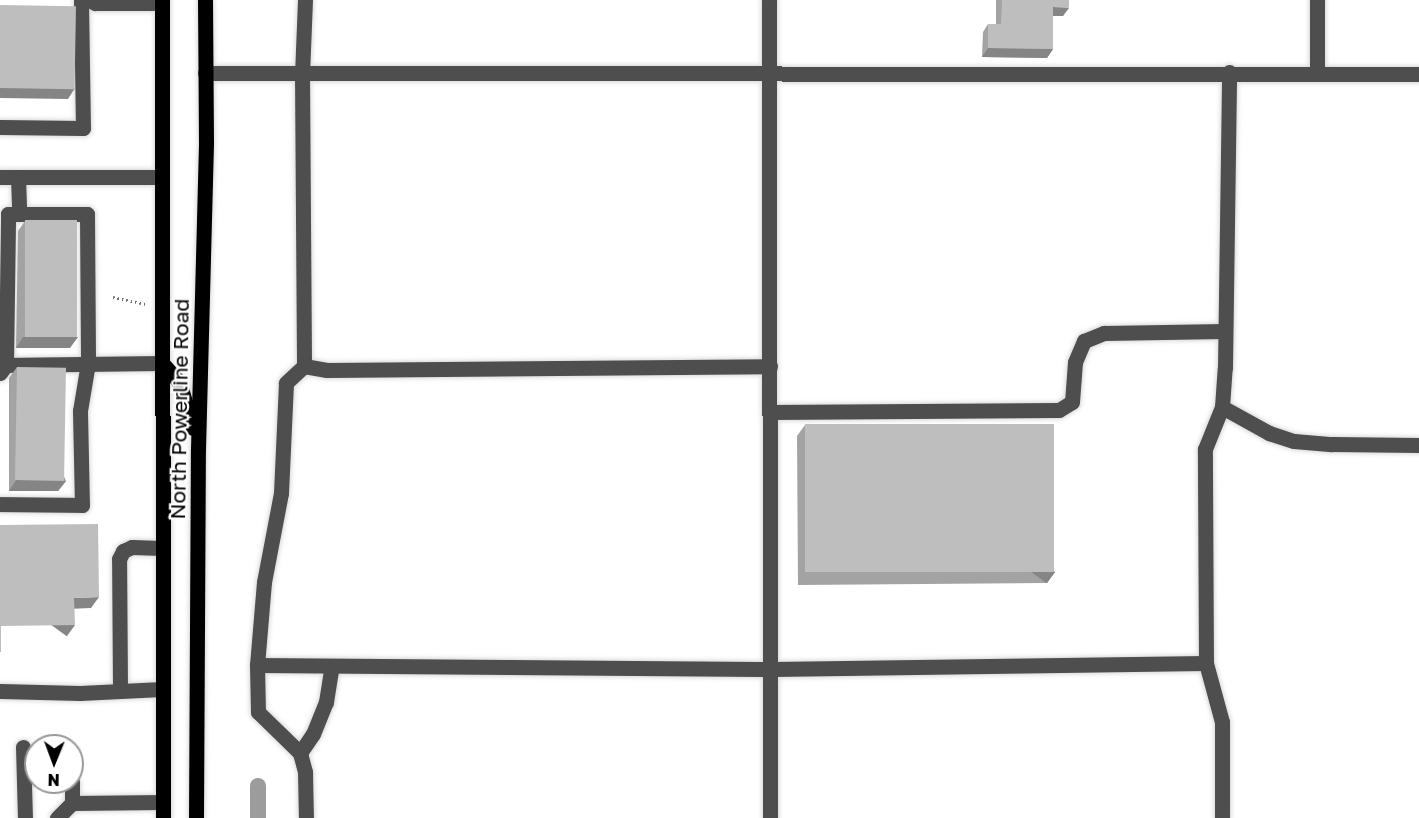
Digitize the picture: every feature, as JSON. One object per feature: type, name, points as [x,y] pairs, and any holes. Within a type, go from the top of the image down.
[{"type":"main road","name":"North Powerline Road","points":[[196,818],[204,0]]},
{"type":"main road","name":"North Powerline Road","points":[[162,1],[163,818]]},
{"type":"main road","points":[[162,363],[179,382],[198,448]]},
{"type":"street","points":[[0,128],[83,128],[81,0]]},
{"type":"street","points":[[89,0],[95,3],[162,1]]},
{"type":"street","points":[[305,0],[302,74],[304,366],[286,383],[280,493],[264,582],[257,665],[258,712],[300,753],[305,772],[306,818]]},
{"type":"street","points":[[769,0],[772,669],[770,818]]},
{"type":"street","points":[[1317,0],[1317,72]]},
{"type":"street","points":[[1221,818],[1222,722],[1206,663],[1205,449],[1222,406],[1229,72]]},
{"type":"street","points":[[205,73],[1317,72],[1419,74]]},
{"type":"street","points":[[0,177],[162,177]]},
{"type":"street","points":[[18,177],[9,221],[2,368],[88,363],[162,363]]},
{"type":"street","points":[[0,504],[82,505],[80,411],[88,363],[87,214],[9,221]]},
{"type":"street","points":[[770,412],[1059,410],[1072,402],[1075,362],[1084,341],[1104,333],[1225,331]]},
{"type":"street","points":[[304,366],[327,370],[770,366]]},
{"type":"street","points":[[1222,406],[1269,433],[1294,441],[1419,445]]},
{"type":"street","points":[[120,689],[118,559],[123,551],[132,547],[162,548]]},
{"type":"street","points":[[257,665],[772,669],[1206,663]]},
{"type":"street","points":[[300,753],[313,734],[326,702],[332,666]]},
{"type":"street","points":[[0,691],[80,693],[120,689],[162,689]]},
{"type":"street","points":[[23,747],[25,818]]},
{"type":"street","points":[[72,794],[72,804]]},
{"type":"street","points":[[57,818],[72,804],[163,802]]},
{"type":"path","points":[[113,297],[145,304]]},
{"type":"building","points":[[1002,0],[1069,0],[1069,8],[1053,7],[1053,49],[988,48],[988,24],[1001,24]]},
{"type":"building","points":[[0,5],[76,6],[75,89],[0,88]]},
{"type":"building","points":[[25,220],[77,220],[77,337],[25,337]]},
{"type":"building","points":[[17,367],[66,368],[64,481],[15,480]]},
{"type":"building","points":[[805,424],[1054,424],[1054,572],[805,572]]},
{"type":"building","points":[[98,524],[99,597],[74,598],[75,625],[1,626],[0,652],[0,525]]},
{"type":"waterway","points":[[258,786],[258,818]]}]
